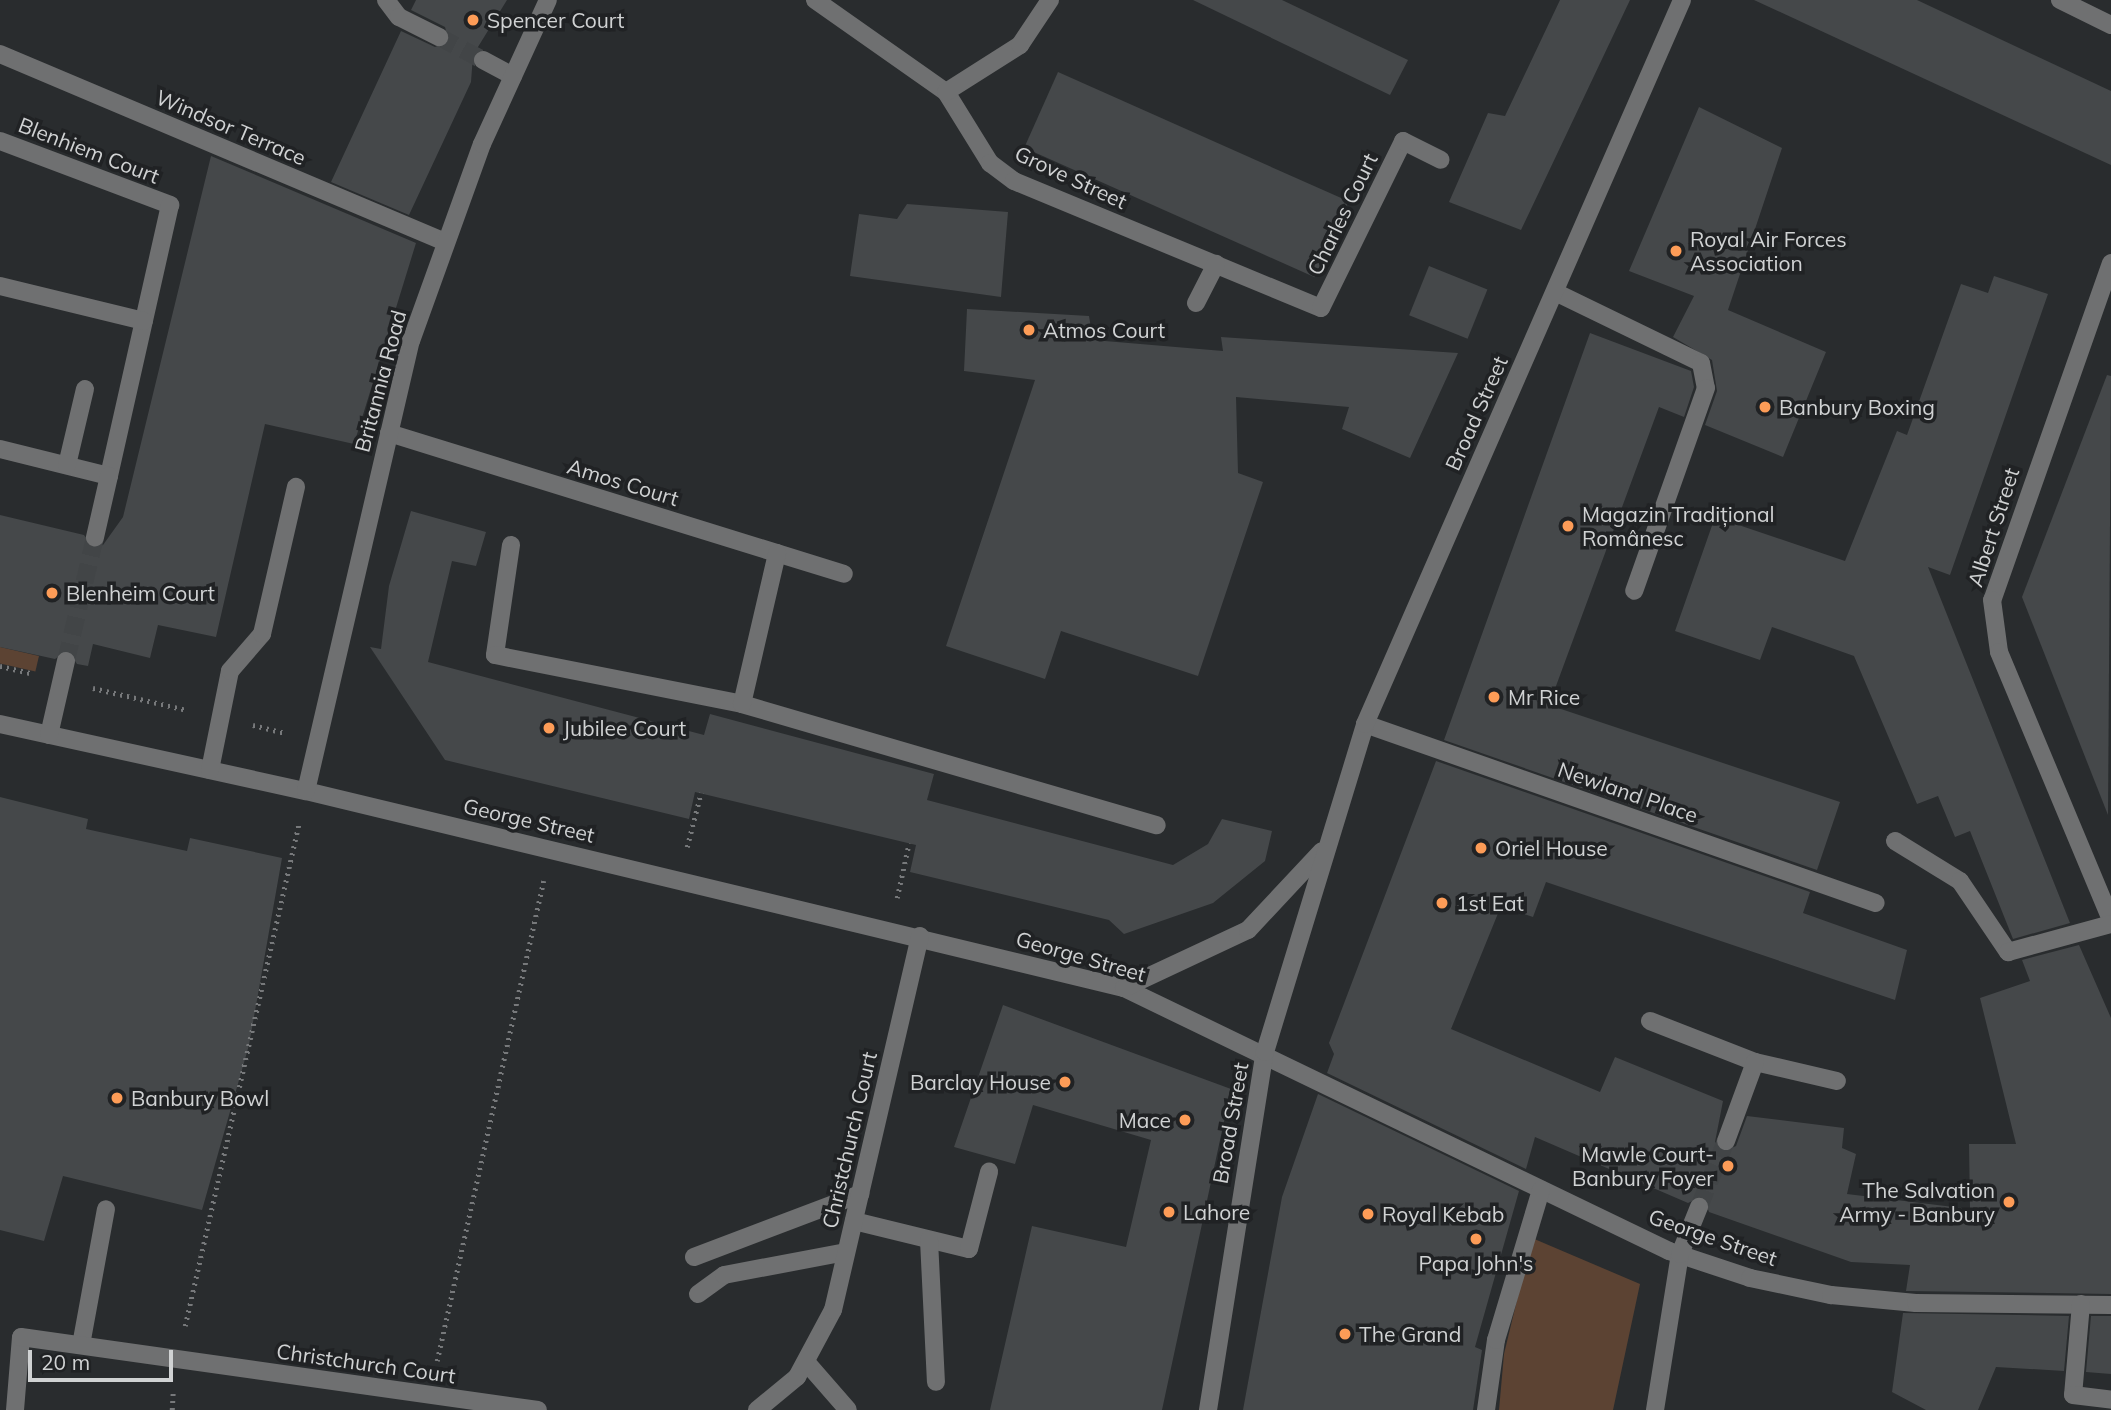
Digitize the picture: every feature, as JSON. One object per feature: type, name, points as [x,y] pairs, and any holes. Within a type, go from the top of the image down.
[{"type":"street","points":[[386,0],[399,17],[439,37]]},
{"type":"street","name":"Britannia Road","points":[[306,791],[389,433],[444,242],[513,76],[548,0]]},
{"type":"street","name":"Grove Street","points":[[815,0],[946,92],[990,163],[1014,181],[1321,308]]},
{"type":"street","points":[[946,92],[1020,45],[1050,0]]},
{"type":"street","name":"Broad Street","points":[[1208,1410],[1265,1052],[1324,849],[1365,724],[1682,0]]},
{"type":"street","points":[[2060,0],[2111,25]]},
{"type":"street","name":"Windsor Terrace","points":[[0,54],[444,242]]},
{"type":"street","points":[[483,60],[513,76]]},
{"type":"street","name":"Blenhiem Court","points":[[0,141],[170,205],[109,476]]},
{"type":"street","name":"Charles Court","points":[[1321,308],[1403,141],[1441,160]]},
{"type":"street","name":"Albert Street","points":[[2111,263],[1997,575],[1992,612],[1999,652],[2111,922]]},
{"type":"street","points":[[1196,303],[1216,264]]},
{"type":"street","points":[[0,286],[144,321]]},
{"type":"street","points":[[1555,292],[1701,363],[1706,388],[1634,591]]},
{"type":"street","points":[[66,466],[85,390]]},
{"type":"street","name":"Amos Court","points":[[389,433],[844,574]]},
{"type":"street","points":[[0,449],[109,476],[95,537]]},
{"type":"street","points":[[210,771],[230,671],[262,634],[296,487]]},
{"type":"street","points":[[511,545],[495,655],[742,704],[1157,825]]},
{"type":"street","points":[[742,704],[777,553]]},
{"type":"street","points":[[49,735],[66,662]]},
{"type":"street","name":"George Street","points":[[0,724],[306,791],[920,936],[1124,988],[1265,1052],[1541,1190],[1680,1254],[1831,1295],[2111,1305]]},
{"type":"street","name":"Newland Place","points":[[1365,724],[1876,903]]},
{"type":"street","points":[[0,731],[27,730]]},
{"type":"street","points":[[1895,841],[1961,881],[2008,952],[2111,922]]},
{"type":"street","name":"Broad Street","points":[[1124,988],[1248,930],[1324,849]]},
{"type":"street","name":"Christchurch Court","points":[[757,1410],[807,1363],[834,1310],[920,936]]},
{"type":"street","points":[[1650,1021],[1755,1062],[1837,1081]]},
{"type":"street","points":[[1726,1141],[1755,1062]]},
{"type":"street","points":[[854,1221],[969,1250],[989,1172]]},
{"type":"street","points":[[1486,1410],[1498,1329],[1541,1190]]},
{"type":"street","points":[[694,1257],[860,1194]]},
{"type":"street","points":[[1655,1410],[1680,1254],[1699,1207]]},
{"type":"street","points":[[80,1345],[106,1209]]},
{"type":"street","points":[[929,1240],[936,1382]]},
{"type":"street","points":[[698,1294],[724,1275],[846,1252]]},
{"type":"street","points":[[2081,1304],[2073,1395],[2111,1400]]},
{"type":"street","name":"Christchurch Court","points":[[15,1410],[21,1336],[538,1410]]},
{"type":"street","points":[[807,1363],[848,1410]]},
{"type":"path","points":[[172,1410],[177,1360],[306,791]]},
{"type":"path","points":[[678,879],[701,793]]},
{"type":"path","points":[[890,930],[909,843]]},
{"type":"path","points":[[430,1395],[551,849]]},
{"type":"shaded area","points":[[0,647],[39,656],[35,672],[0,663]]},
{"type":"shaded area","points":[[1532,1238],[1640,1284],[1613,1410],[1499,1410],[1504,1354]]},
{"type":"building","points":[[416,0],[507,0],[473,55],[471,82],[409,215],[331,182],[401,31],[435,47],[449,41],[445,27],[411,10]]},
{"type":"building","points":[[1193,0],[1282,0],[1408,60],[1390,95]]},
{"type":"building","points":[[1560,0],[1630,0],[1521,230],[1449,202],[1488,113],[1505,116]]},
{"type":"building","points":[[1754,0],[1917,0],[2111,91],[2111,165]]},
{"type":"building","points":[[1058,72],[1349,201],[1315,277],[1024,148]]},
{"type":"building","points":[[1699,107],[1782,148],[1728,310],[1826,352],[1783,457],[1705,425],[1717,391],[1712,360],[1673,337],[1694,296],[1629,271]]},
{"type":"building","points":[[211,156],[416,243],[354,444],[265,424],[216,637],[158,625],[150,658],[93,644],[88,666],[77,664],[68,650],[55,659],[0,647],[0,515],[84,535],[93,548],[103,545],[123,517]]},
{"type":"building","points":[[907,204],[1008,212],[1001,297],[850,276],[859,214],[897,219]]},
{"type":"building","points":[[1429,266],[1487,290],[1468,339],[1409,315]]},
{"type":"building","points":[[1994,276],[2048,294],[1950,575],[1928,567],[2070,923],[2013,939],[1970,831],[1955,837],[1938,796],[1917,804],[1854,656],[1772,627],[1760,660],[1675,631],[1715,517],[1845,561],[1897,431],[1907,435],[1961,284],[1988,293]]},
{"type":"building","points":[[967,309],[1089,316],[1093,340],[1223,351],[1221,337],[1458,353],[1410,458],[1342,429],[1349,407],[1236,397],[1238,473],[1263,482],[1198,676],[1061,631],[1045,679],[946,646],[1035,380],[964,371]]},
{"type":"building","points":[[1590,333],[1691,371],[1694,387],[1684,417],[1659,407],[1549,705],[1840,802],[1817,870],[1444,740]]},
{"type":"building","points":[[2107,375],[2111,376],[2108,815],[2022,597]]},
{"type":"building","name":"Jubilee Court","points":[[411,511],[486,532],[476,566],[452,561],[428,662],[704,735],[710,714],[934,774],[927,800],[1173,865],[1208,844],[1222,819],[1272,831],[1265,861],[1213,903],[1124,934],[1109,920],[910,872],[916,845],[695,792],[689,819],[445,760],[370,647],[381,649],[389,586]]},
{"type":"building","points":[[1436,761],[1810,892],[1803,913],[1907,950],[1895,1000],[1546,882],[1533,917],[1501,906],[1451,1029],[1600,1092],[1615,1057],[1723,1101],[1715,1142],[1723,1152],[1736,1146],[1747,1116],[1844,1128],[1842,1148],[1856,1154],[1847,1194],[1970,1209],[1969,1144],[2016,1144],[1980,998],[2030,981],[2022,960],[2079,945],[2111,1018],[2111,1294],[1906,1291],[1910,1265],[1851,1262],[1709,1212],[1703,1196],[1688,1203],[1535,1137],[1526,1169],[1327,1073],[1334,1054],[1329,1043]]},
{"type":"building","points":[[0,797],[88,819],[86,829],[187,851],[190,838],[282,858],[249,1045],[202,1210],[63,1176],[44,1241],[0,1230]]},
{"type":"building","points":[[1003,1005],[1231,1089],[1162,1410],[990,1410],[1032,1226],[1126,1247],[1151,1140],[1033,1105],[1015,1164],[954,1147]]},
{"type":"building","points":[[1318,1094],[1519,1191],[1475,1347],[1482,1350],[1473,1410],[1243,1410],[1282,1197]]},
{"type":"building","points":[[1903,1313],[2069,1316],[2064,1371],[1996,1367],[1978,1410],[1926,1410],[1892,1392]]},
{"type":"building","points":[[2091,1316],[2111,1316],[2111,1374],[2086,1372]]},
{"type":"tunnel","points":[[439,37],[483,60]]},
{"type":"tunnel","points":[[66,661],[95,537]]},
{"type":"tunnel","points":[[1699,1207],[1726,1141]]},
{"type":"place","name":"Spencer Court","points":[[473,20]]},
{"type":"place","name":"Royal Air Forces Association","points":[[1676,251]]},
{"type":"place","name":"Atmos Court","points":[[1029,330]]},
{"type":"place","name":"Banbury Boxing","points":[[1765,407]]},
{"type":"place","name":"Magazin Tradițional Românesc","points":[[1568,526]]},
{"type":"place","name":"Blenheim Court","points":[[52,593]]},
{"type":"place","name":"Mr Rice","points":[[1494,697]]},
{"type":"place","name":"Jubilee Court","points":[[549,728]]},
{"type":"place","name":"Oriel House","points":[[1481,848]]},
{"type":"place","name":"1st Eat","points":[[1442,903]]},
{"type":"place","name":"Barclay House","points":[[1065,1082]]},
{"type":"place","name":"Banbury Bowl","points":[[117,1098]]},
{"type":"place","name":"Mace","points":[[1185,1120]]},
{"type":"place","name":"Mawle Court- Banbury Foyer","points":[[1728,1166]]},
{"type":"place","name":"The Salvation Army - Banbury","points":[[2009,1202]]},
{"type":"place","name":"Lahore","points":[[1169,1212]]},
{"type":"place","name":"Royal Kebab","points":[[1368,1214]]},
{"type":"place","name":"Papa John's","points":[[1476,1239]]},
{"type":"place","name":"The Grand","points":[[1345,1334]]}]
